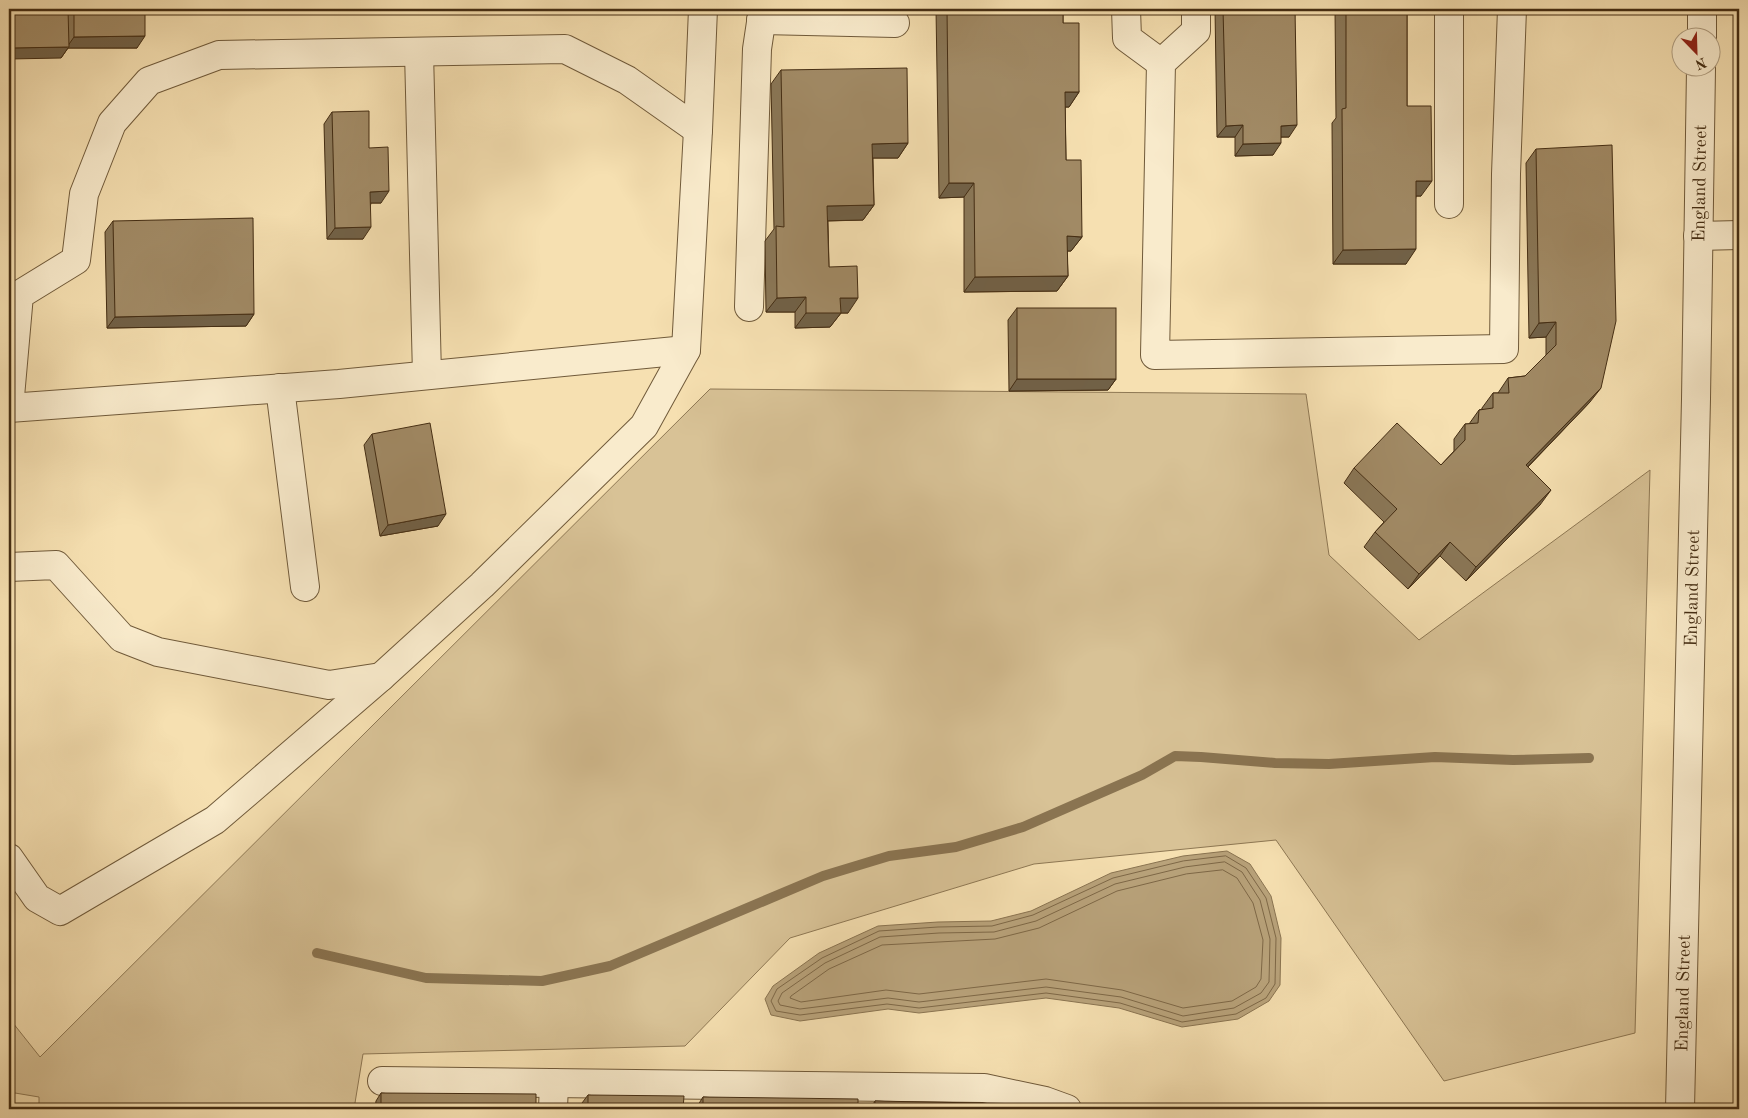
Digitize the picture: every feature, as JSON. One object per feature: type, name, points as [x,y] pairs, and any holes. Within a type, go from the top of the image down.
[{"type":"street","points":[[9,858],[37,898],[60,911],[215,820],[380,677],[482,585],[644,426],[686,350],[703,9]]},
{"type":"street","points":[[1126,9],[1127,38],[1161,63]]},
{"type":"street","points":[[1196,9],[1196,31],[1161,63],[1155,355],[1504,349],[1506,174],[1512,9]]},
{"type":"street","points":[[1448,9],[1449,204]]},
{"type":"street","points":[[1702,9],[1702,28]]},
{"type":"street","points":[[749,307],[757,50],[762,15],[895,23]]},
{"type":"street","points":[[686,350],[280,388],[9,408],[19,295],[76,260],[84,194],[108,132],[112,123],[149,81],[219,55],[565,49],[627,80],[698,130]]},
{"type":"street","points":[[419,52],[427,375]]},
{"type":"street","name":"England Street","points":[[1680,1109],[1696,419],[1701,78]]},
{"type":"street","points":[[1698,236],[1739,235]]},
{"type":"street","points":[[280,388],[304,587]]},
{"type":"street","points":[[9,567],[56,565],[122,638],[158,652],[329,685],[380,677]]},
{"type":"street","points":[[382,1081],[553,1096],[984,1088],[1044,1101],[1067,1109]]},
{"type":"shaded area","points":[[710,389],[1306,394],[1329,555],[1419,640],[1650,470],[1635,1033],[1444,1081],[1276,840],[1034,864],[790,938],[685,1046],[363,1054],[354,1109],[39,1109],[39,1097],[9,1092],[9,1018],[40,1057]]},
{"type":"water","points":[[1227,851],[1250,864],[1271,896],[1281,938],[1280,985],[1269,1001],[1238,1019],[1182,1027],[1119,1008],[1046,998],[919,1013],[888,1009],[800,1021],[771,1015],[765,999],[773,986],[819,953],[878,926],[991,921],[1031,911],[1111,873],[1183,856]]},
{"type":"building","points":[[9,9],[68,9],[69,47],[9,48]]},
{"type":"building","points":[[74,9],[145,9],[145,36],[74,37]]},
{"type":"building","points":[[947,9],[1063,9],[1063,23],[1079,23],[1079,92],[1065,92],[1066,160],[1081,160],[1082,237],[1067,236],[1068,276],[975,277],[974,183],[949,183]]},
{"type":"building","points":[[1223,9],[1295,9],[1297,125],[1281,126],[1281,143],[1243,144],[1243,125],[1226,126]]},
{"type":"building","points":[[1346,9],[1407,9],[1407,106],[1431,106],[1432,181],[1416,181],[1416,249],[1343,250],[1342,109],[1346,108]]},
{"type":"building","points":[[907,68],[908,143],[872,144],[874,205],[827,206],[829,267],[857,266],[858,298],[840,298],[841,313],[806,313],[806,297],[777,298],[776,226],[784,227],[781,70]]},
{"type":"building","points":[[369,111],[369,148],[388,147],[389,191],[370,192],[371,227],[335,228],[332,112]]},
{"type":"building","points":[[1612,145],[1616,321],[1601,388],[1526,465],[1551,490],[1476,567],[1450,542],[1419,574],[1375,532],[1397,509],[1354,468],[1397,423],[1441,465],[1465,440],[1465,424],[1478,423],[1479,410],[1493,408],[1493,393],[1509,393],[1508,378],[1525,376],[1556,345],[1556,322],[1539,323],[1536,149]]},
{"type":"building","points":[[253,218],[254,314],[115,317],[113,221]]},
{"type":"building","points":[[1017,308],[1116,308],[1116,379],[1017,379]]},
{"type":"building","points":[[430,423],[446,514],[388,525],[372,434]]},
{"type":"building","points":[[381,1093],[536,1094],[536,1109],[381,1109]]},
{"type":"building","points":[[588,1095],[684,1096],[683,1109],[588,1109]]},
{"type":"building","points":[[703,1097],[858,1099],[858,1109],[703,1109]]},
{"type":"building","points":[[875,1101],[1030,1104],[1030,1109],[875,1109]]},
{"type":"waterway","points":[[317,953],[426,978],[542,981],[610,966],[823,876],[889,856],[956,847],[1023,827],[1142,775],[1175,756],[1275,763],[1329,764],[1435,757],[1513,760],[1589,758]]}]
